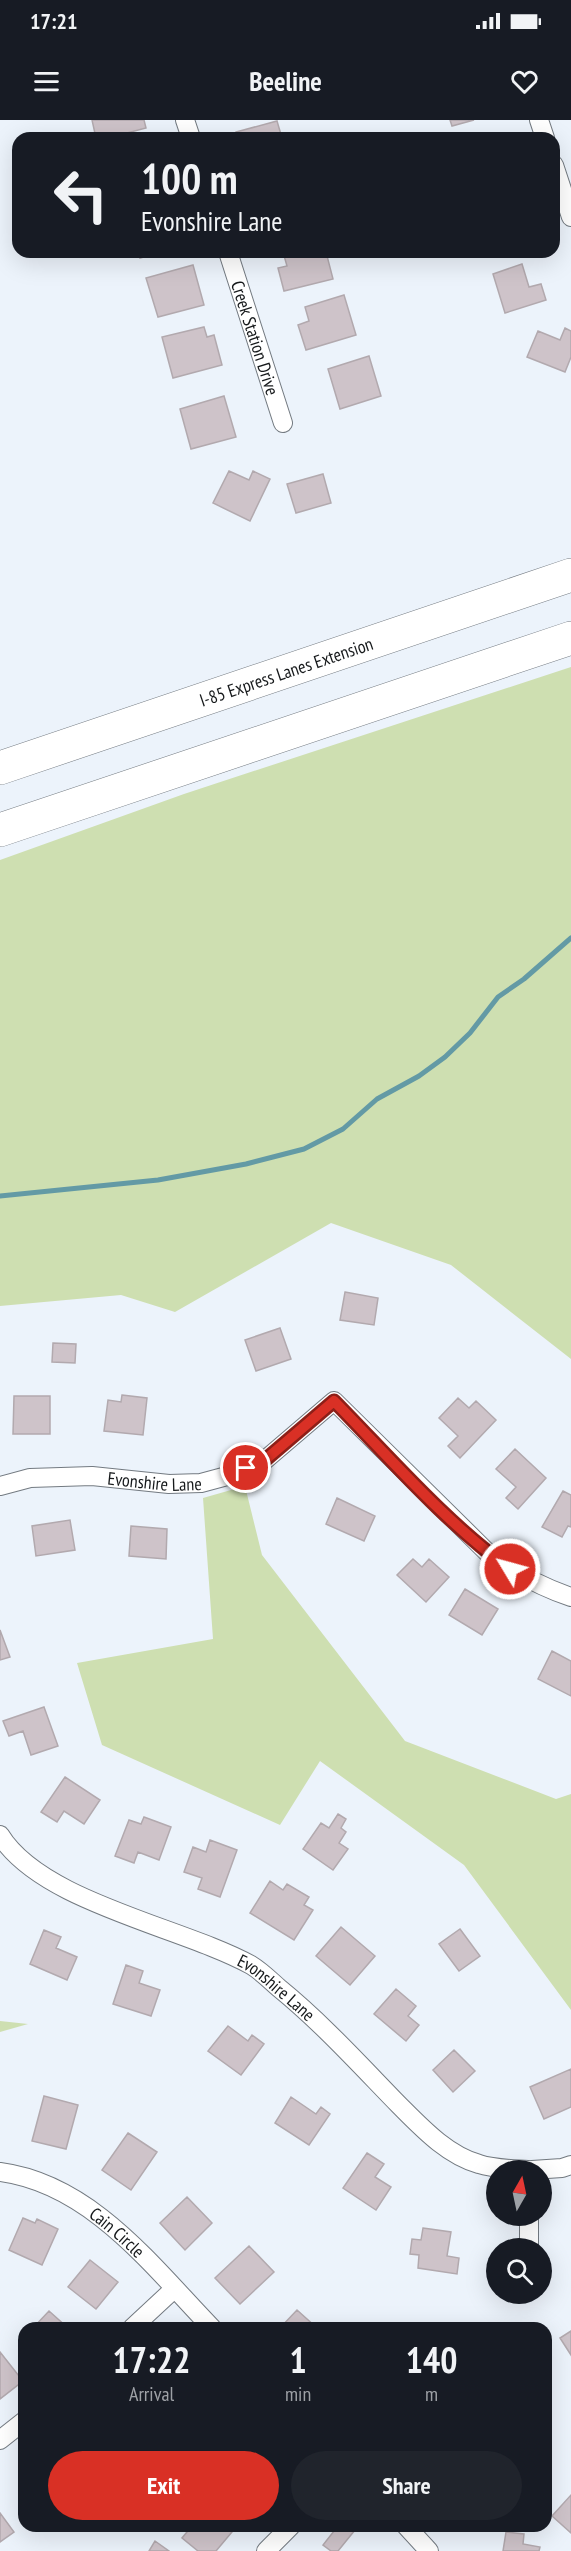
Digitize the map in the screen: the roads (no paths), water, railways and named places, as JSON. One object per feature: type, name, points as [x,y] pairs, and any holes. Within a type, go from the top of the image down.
[{"type":"highway","name":"I-85 Express Lanes Extension","points":[[0,768],[571,575]]},
{"type":"highway","points":[[0,830],[571,638]]},
{"type":"street","points":[[560,183],[571,217]]},
{"type":"street","name":"Creek Station Drive","points":[[230,258],[283,423]]},
{"type":"street","name":"Evonshire Lane","points":[[0,1486],[30,1478],[92,1476],[169,1484],[201,1483],[227,1476],[265,1460],[334,1401],[489,1554],[553,1591],[571,1597]]},
{"type":"street","name":"Evonshire Lane","points":[[0,1835],[5,1844],[38,1873],[68,1891],[215,1948],[252,1966],[300,2004],[417,2123],[452,2152],[486,2165]]},
{"type":"street","name":"Evonshire Lane","points":[[552,2169],[571,2165]]},
{"type":"street","name":"Cain Circle","points":[[0,2172],[24,2175],[54,2187],[79,2201],[116,2230],[206,2322]]},
{"type":"street","points":[[138,2322],[174,2289]]},
{"type":"street","points":[[0,2440],[18,2426]]},
{"type":"street","points":[[266,2551],[285,2532]]},
{"type":"street","points":[[412,2532],[429,2551]]},
{"type":"waterway","points":[[0,1196],[158,1180],[246,1164],[304,1149],[343,1129],[377,1099],[419,1076],[445,1057],[470,1033],[498,997],[524,979],[571,938]]}]
